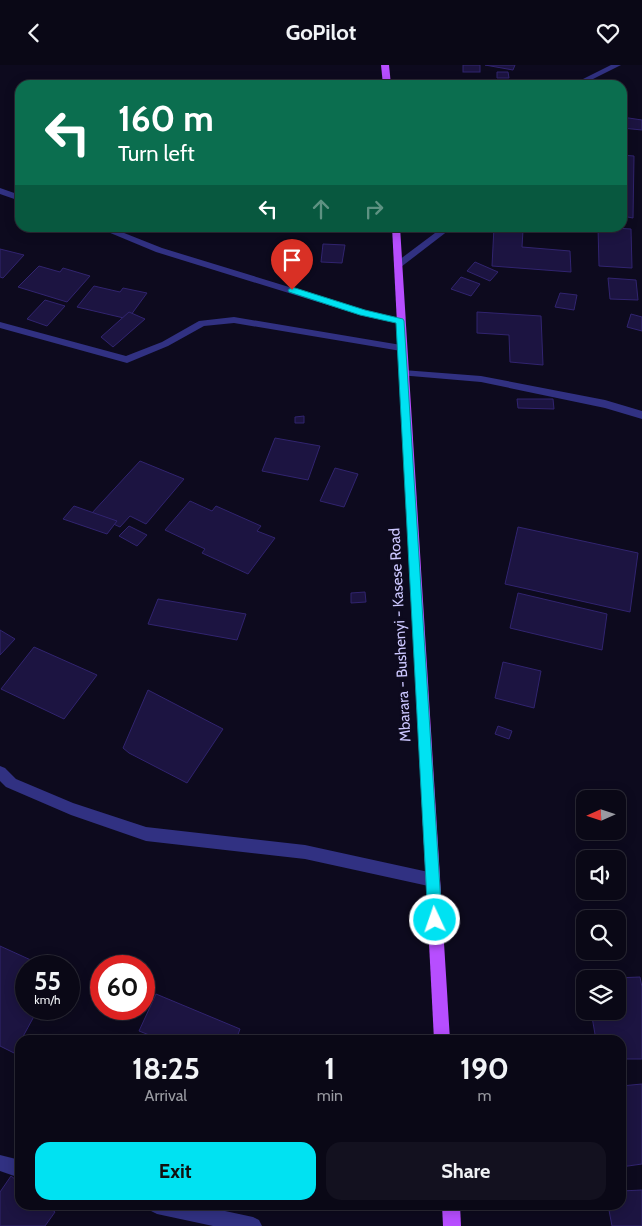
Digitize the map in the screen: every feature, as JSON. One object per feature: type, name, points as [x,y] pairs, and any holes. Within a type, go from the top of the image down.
[{"type":"main road","points":[[385,65],[386,80]]},
{"type":"main road","name":"Mbarara - Bushenyi - Kasese Road","points":[[396,232],[402,373],[442,1035]]},
{"type":"main road","points":[[451,1210],[452,1226]]},
{"type":"street","points":[[586,80],[617,65]]},
{"type":"street","points":[[0,191],[15,196]]},
{"type":"street","points":[[113,232],[159,249],[363,313],[400,321]]},
{"type":"street","points":[[398,265],[442,232]]},
{"type":"street","points":[[0,325],[85,350],[127,360],[165,344],[202,323],[234,319],[401,348]]},
{"type":"street","points":[[402,373],[481,379],[605,404],[642,415]]},
{"type":"street","points":[[0,772],[11,783],[71,809],[146,834],[305,852],[433,880]]},
{"type":"street","points":[[0,1163],[15,1168]]},
{"type":"street","points":[[180,1210],[253,1226]]},
{"type":"building","points":[[463,65],[480,65],[480,72],[463,72]]},
{"type":"building","points":[[485,65],[515,65],[513,70]]},
{"type":"building","points":[[497,72],[508,72],[509,78],[497,78]]},
{"type":"building","points":[[627,118],[642,120],[642,130],[627,128]]},
{"type":"building","points":[[627,155],[634,156],[633,218],[627,217]]},
{"type":"building","points":[[627,229],[631,229],[632,268],[599,266],[598,232],[627,232]]},
{"type":"building","points":[[494,232],[523,232],[522,247],[570,251],[571,272],[492,266]]},
{"type":"building","points":[[323,244],[345,245],[342,263],[321,262]]},
{"type":"building","points":[[0,249],[24,255],[3,278],[0,277]]},
{"type":"building","points":[[475,262],[498,272],[490,281],[467,271]]},
{"type":"building","points":[[39,266],[60,272],[63,268],[90,276],[67,302],[18,287]]},
{"type":"building","points":[[461,277],[480,284],[471,296],[451,289]]},
{"type":"building","points":[[608,278],[636,280],[638,300],[610,299]]},
{"type":"building","points":[[94,286],[120,292],[123,288],[147,293],[128,319],[77,307]]},
{"type":"building","points":[[560,293],[577,295],[574,310],[555,307]]},
{"type":"building","points":[[45,300],[65,306],[47,326],[27,319]]},
{"type":"building","points":[[129,312],[145,319],[113,347],[101,337]]},
{"type":"building","points":[[477,312],[541,316],[543,365],[510,362],[509,335],[477,333]]},
{"type":"building","points":[[631,314],[642,317],[642,331],[627,327]]},
{"type":"building","points":[[517,399],[553,399],[554,409],[518,408]]},
{"type":"building","points":[[304,416],[304,423],[295,423],[295,417]]},
{"type":"building","points":[[275,438],[320,446],[308,480],[262,471]]},
{"type":"building","points":[[140,461],[184,479],[146,524],[130,516],[120,527],[91,514]]},
{"type":"building","points":[[335,468],[358,474],[344,507],[320,501]]},
{"type":"building","points":[[190,501],[212,511],[216,506],[261,526],[257,531],[275,538],[248,574],[202,553],[205,549],[165,530]]},
{"type":"building","points":[[74,506],[117,521],[107,534],[63,519]]},
{"type":"building","points":[[129,526],[147,535],[137,546],[119,536]]},
{"type":"building","points":[[518,527],[638,553],[630,612],[505,584]]},
{"type":"building","points":[[365,592],[366,602],[351,603],[351,593]]},
{"type":"building","points":[[518,593],[607,614],[602,650],[510,628]]},
{"type":"building","points":[[158,599],[246,614],[237,640],[148,624]]},
{"type":"building","points":[[0,630],[15,639],[0,655]]},
{"type":"building","points":[[34,647],[97,675],[64,719],[1,689]]},
{"type":"building","points":[[503,662],[541,671],[534,708],[495,698]]},
{"type":"building","points":[[148,690],[223,729],[187,783],[129,753],[123,748]]},
{"type":"building","points":[[498,726],[512,731],[509,739],[495,734]]},
{"type":"building","points":[[0,946],[20,955],[15,955],[15,1020],[32,1020],[24,1035],[15,1035],[14,1053],[0,1046]]},
{"type":"building","points":[[640,977],[642,987],[642,1059],[626,1059],[626,1035],[595,1035],[593,1020],[626,1020],[626,978]]},
{"type":"building","points":[[156,994],[240,1029],[238,1035],[149,1035],[139,1031],[144,1020],[155,1020]]},
{"type":"building","points":[[642,1084],[642,1164],[626,1166],[626,1086]]},
{"type":"building","points":[[11,1176],[15,1179],[15,1210],[52,1210],[55,1212],[45,1226],[0,1226],[0,1192]]},
{"type":"building","points":[[642,1190],[642,1226],[612,1226],[609,1210],[626,1210],[626,1191]]},
{"type":"route","points":[[292,290],[363,313],[400,321],[435,920]]}]
